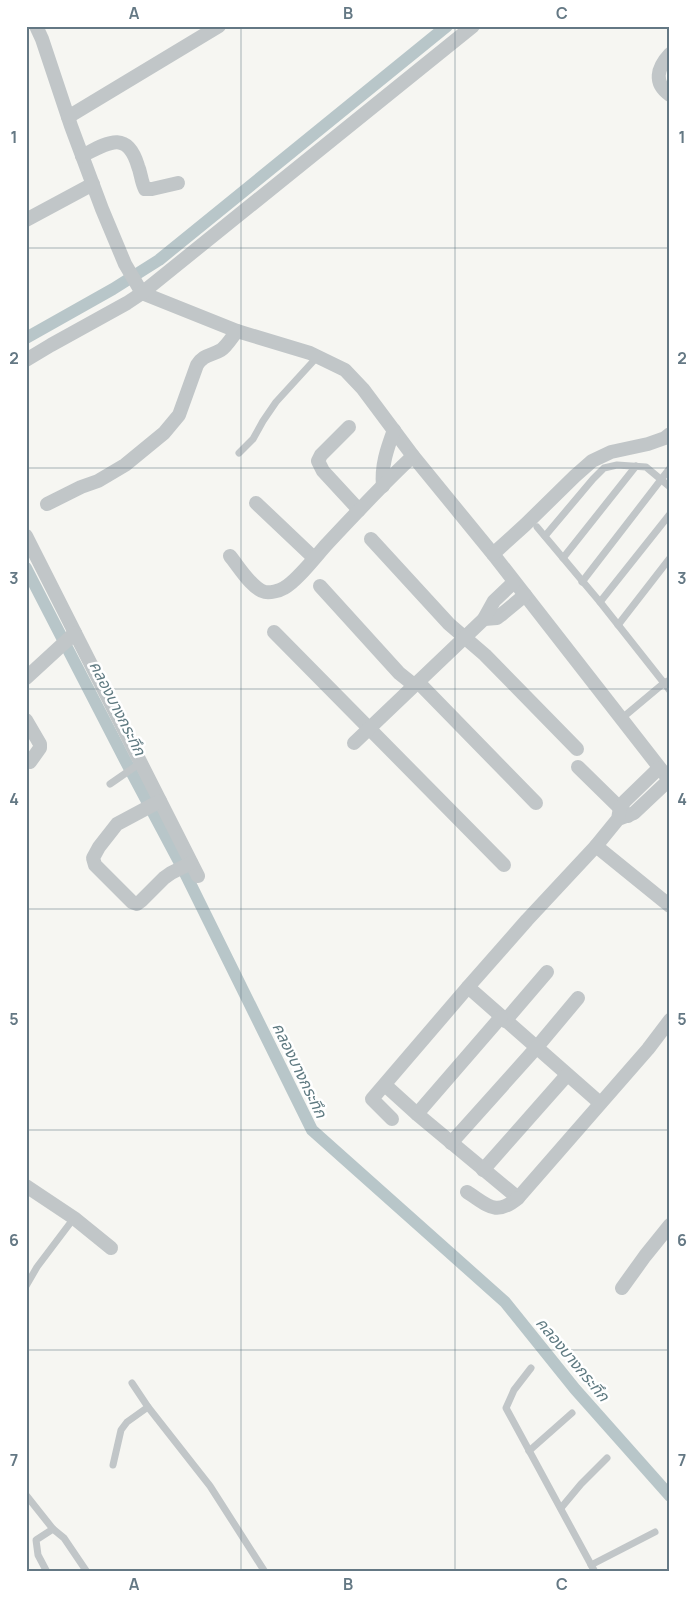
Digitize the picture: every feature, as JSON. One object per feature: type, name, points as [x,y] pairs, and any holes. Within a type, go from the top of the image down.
[{"type":"street","points":[[36,26],[82,156],[125,264],[138,287],[237,331],[318,356],[345,370],[356,380],[413,456],[493,554],[669,781],[640,808],[622,814]]},
{"type":"street","points":[[68,117],[219,26]]},
{"type":"street","points":[[26,360],[127,303],[138,287],[474,26]]},
{"type":"street","points":[[670,54],[659,69],[658,80],[662,89],[670,94]]},
{"type":"street","points":[[82,156],[109,142],[117,142],[132,149],[145,188],[152,189],[178,183]]},
{"type":"street","points":[[26,220],[93,184]]},
{"type":"street","points":[[47,504],[81,487],[98,481],[124,466],[164,433],[179,415],[197,365],[201,359],[221,350],[237,331]]},
{"type":"street","points":[[349,426],[320,454],[318,461],[323,471],[359,510]]},
{"type":"street","points":[[383,486],[381,472],[394,430]]},
{"type":"street","points":[[493,554],[592,461],[612,452],[648,444],[665,438],[670,434]]},
{"type":"street","points":[[230,556],[254,585],[265,592],[285,588],[413,456]]},
{"type":"street","points":[[256,503],[314,558]]},
{"type":"street","points":[[26,536],[71,637],[158,802],[192,868],[171,873],[137,904],[132,902],[95,865],[93,858],[99,846],[117,824],[158,802]]},
{"type":"street","points":[[371,539],[449,624],[485,655],[577,749]]},
{"type":"street","points":[[354,743],[484,619],[494,601],[514,582]]},
{"type":"street","points":[[320,586],[399,673],[416,684],[536,803]]},
{"type":"street","points":[[484,619],[496,618],[502,615],[525,595]]},
{"type":"street","points":[[274,632],[504,865]]},
{"type":"street","points":[[26,678],[71,637]]},
{"type":"street","points":[[26,720],[40,744],[40,748],[30,762]]},
{"type":"street","points":[[578,767],[622,814]]},
{"type":"street","points":[[392,1119],[372,1099],[527,920],[596,846],[622,814],[625,801],[659,768]]},
{"type":"street","points":[[596,846],[670,906]]},
{"type":"street","points":[[417,1114],[547,972]]},
{"type":"street","points":[[468,987],[600,1104]]},
{"type":"street","points":[[451,1143],[578,998]]},
{"type":"street","points":[[466,1192],[494,1209],[508,1206],[518,1198],[648,1049],[670,1020]]},
{"type":"street","points":[[483,1170],[567,1075]]},
{"type":"street","points":[[385,1085],[518,1198]]},
{"type":"street","points":[[26,1186],[74,1218],[111,1248]]},
{"type":"street","points":[[622,1288],[670,1225]]},
{"type":"lane","points":[[239,453],[253,439],[276,402],[318,356]]},
{"type":"lane","points":[[545,536],[604,468],[617,465],[646,467],[670,487]]},
{"type":"lane","points":[[563,558],[636,466]]},
{"type":"lane","points":[[582,582],[670,468]]},
{"type":"lane","points":[[600,602],[670,514]]},
{"type":"lane","points":[[537,527],[667,682],[670,691]]},
{"type":"lane","points":[[618,625],[670,558]]},
{"type":"lane","points":[[621,719],[667,682]]},
{"type":"lane","points":[[110,784],[138,764]]},
{"type":"lane","points":[[26,1286],[74,1218]]},
{"type":"lane","points":[[531,1368],[514,1390],[506,1408],[593,1568],[655,1532]]},
{"type":"lane","points":[[132,1383],[148,1407],[210,1486],[265,1572]]},
{"type":"lane","points":[[113,1465],[121,1430],[127,1422],[148,1407]]},
{"type":"lane","points":[[529,1451],[572,1413]]},
{"type":"lane","points":[[561,1508],[581,1484],[607,1458]]},
{"type":"lane","points":[[26,1495],[53,1529],[64,1538],[87,1572]]},
{"type":"lane","points":[[47,1572],[38,1555],[36,1540],[53,1529]]},
{"type":"waterway","points":[[26,338],[113,289],[159,260],[447,26]]},
{"type":"waterway","name":"คลองบางกระทึก","points":[[26,568],[183,869],[312,1130],[505,1302],[575,1389],[670,1496]]}]
